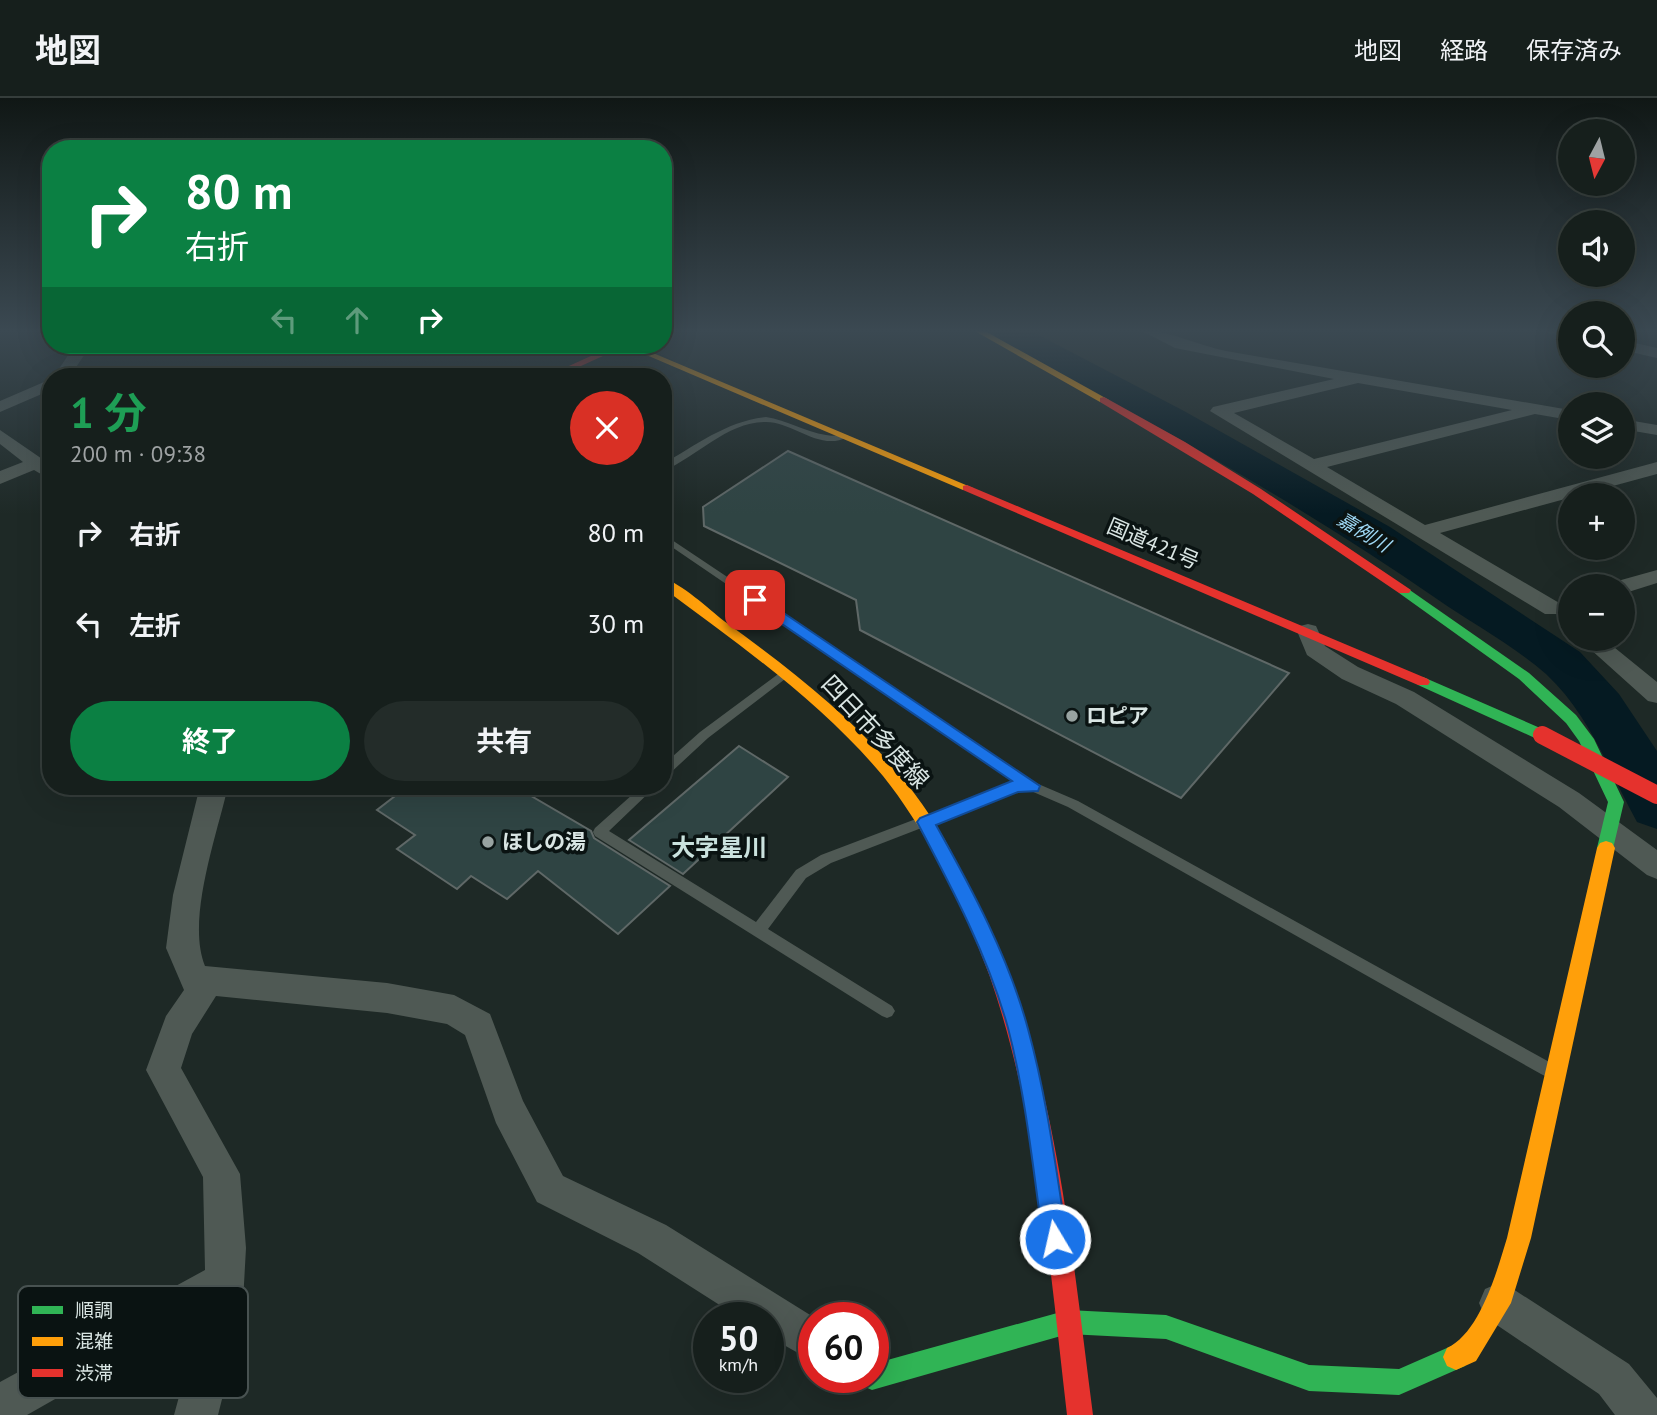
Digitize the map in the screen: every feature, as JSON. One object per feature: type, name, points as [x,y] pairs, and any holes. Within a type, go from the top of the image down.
[{"type":"main road","name":"国道421号","points":[[736,391],[1308,631],[1542,735],[1657,795]]},
{"type":"main road","points":[[889,1372],[1068,1322],[1166,1327],[1309,1378],[1399,1382],[1467,1352],[1508,1309],[1605,844],[1611,828],[1616,802],[1586,739],[1570,719],[1524,676],[1379,571],[1171,437],[1088,391]]},
{"type":"main road","name":"四日市多度線","points":[[672,589],[785,673],[889,774],[926,822],[958,880],[1002,979],[1018,1028],[1034,1101],[1080,1415]]},
{"type":"street","points":[[0,407],[34,391]]},
{"type":"street","points":[[1303,391],[1219,411],[1558,609]]},
{"type":"street","points":[[1430,391],[1558,413]]},
{"type":"street","points":[[1314,465],[1523,415],[1533,409]]},
{"type":"street","points":[[1635,426],[1657,430]]},
{"type":"street","points":[[0,435],[42,468]]},
{"type":"street","points":[[1425,531],[1657,468]]},
{"type":"street","points":[[0,478],[42,469]]},
{"type":"street","points":[[1635,583],[1657,576]]},
{"type":"street","points":[[1308,631],[1315,650],[1350,673],[1405,698],[1611,828],[1657,867]]},
{"type":"street","points":[[1604,651],[1657,695]]},
{"type":"street","points":[[212,795],[188,895],[182,948],[195,980],[209,979],[387,998],[454,1010],[478,1025],[509,1110],[550,1189],[652,1239],[798,1331]]},
{"type":"street","points":[[209,979],[178,1027],[163,1070],[221,1174],[226,1248],[223,1286]]},
{"type":"street","points":[[215,1286],[224,1281]]},
{"type":"street","points":[[1508,1309],[1614,1379],[1643,1415]]},
{"type":"street","points":[[0,1406],[18,1396]]},
{"type":"street","points":[[196,1415],[201,1398]]},
{"type":"lane","points":[[672,463],[754,421],[771,420],[831,440],[845,437]]},
{"type":"lane","points":[[672,543],[1032,786],[1073,804],[1557,1075]]},
{"type":"lane","points":[[672,765],[704,735],[785,673]]},
{"type":"lane","points":[[758,931],[801,874],[826,859],[1016,786],[1032,786]]},
{"type":"lane","points":[[640,795],[600,832],[887,1012]]},
{"type":"building","points":[[788,451],[1289,673],[1181,798],[860,630],[856,600],[704,526],[703,507]]},
{"type":"building","points":[[739,746],[788,777],[683,874],[629,840]]},
{"type":"building","name":"ほしの湯","points":[[396,795],[529,795],[591,831],[594,838],[670,886],[618,934],[538,871],[507,899],[471,876],[457,889],[397,849],[415,835],[377,810]]},
{"type":"waterway","name":"嘉例川","points":[[1120,391],[1375,536],[1563,663],[1601,707],[1628,747],[1657,807]]},
{"type":"traffic: fast","points":[[1404,590],[1524,676],[1571,719],[1586,739],[1616,802],[1606,848]]},
{"type":"traffic: fast","points":[[1423,682],[1542,735]]},
{"type":"traffic: fast","points":[[889,1372],[1068,1322],[1166,1327],[1309,1378],[1399,1382],[1456,1357]]},
{"type":"traffic: slow","points":[[737,391],[967,488]]},
{"type":"traffic: slow","points":[[1089,391],[1104,400]]},
{"type":"traffic: slow","points":[[672,589],[780,670],[855,736],[888,771],[918,810],[942,851]]},
{"type":"traffic: slow","points":[[1456,1357],[1467,1352],[1499,1303],[1519,1238],[1606,848]]},
{"type":"traffic: jam","points":[[1104,400],[1257,491],[1404,590]]},
{"type":"traffic: jam","points":[[967,488],[1423,682]]},
{"type":"traffic: jam","points":[[1542,735],[1657,795]]},
{"type":"traffic: jam","points":[[942,851],[993,959],[1021,1048],[1052,1204],[1080,1415]]},
{"type":"place","name":"ロピア","points":[[1072,716]]},
{"type":"place","name":"ほしの湯","points":[[488,842]]},
{"type":"district","name":"大字星川","points":[[719,848]]},
{"type":"route","points":[[755,600],[1032,786],[1016,786],[926,822],[958,880],[1002,979],[1018,1028],[1034,1101],[1055,1239]]}]
